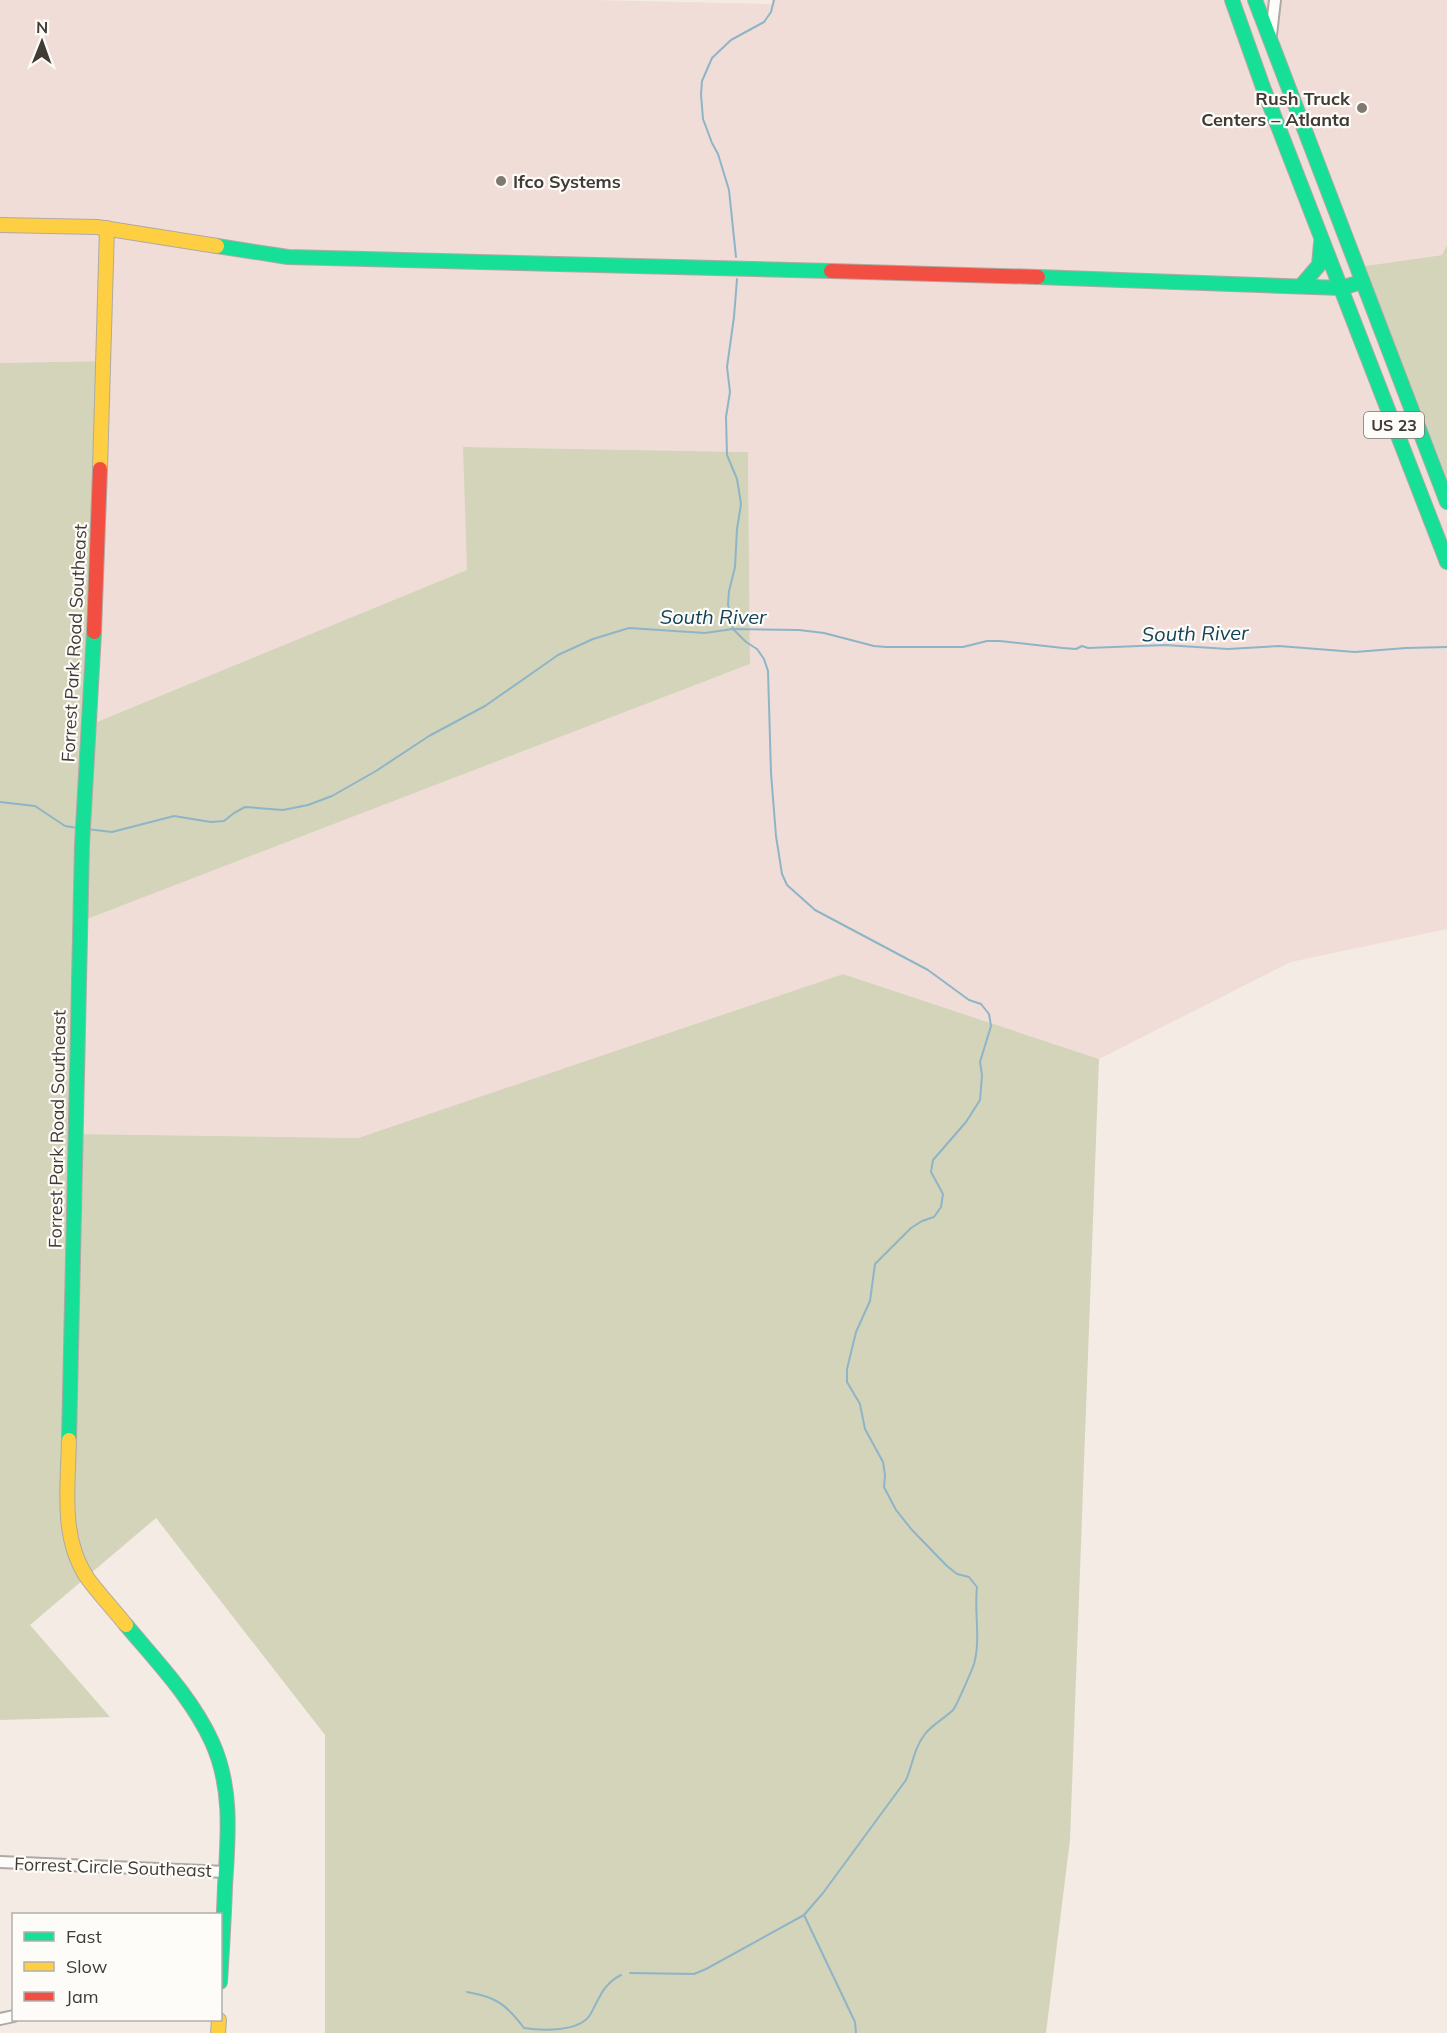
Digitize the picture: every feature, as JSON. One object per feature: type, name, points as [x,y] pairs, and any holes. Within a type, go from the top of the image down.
[{"type":"main road","name":"US 23","points":[[1232,0],[1264,90],[1447,562]]},
{"type":"main road","name":"US 23","points":[[1255,0],[1447,502]]},
{"type":"main road","points":[[0,225],[107,228],[142,232],[243,252],[288,257],[1130,279],[1341,288],[1361,282]]},
{"type":"main road","name":"Forrest Park Road Southeast","points":[[107,228],[97,573],[83,810],[67,1512],[73,1546],[87,1576],[187,1699],[214,1744],[223,1771],[227,1794],[228,1829],[222,1945]]},
{"type":"main road","points":[[1301,286],[1319,265],[1322,239]]},
{"type":"street","points":[[1270,44],[1275,0]]},
{"type":"street","name":"Forrest Circle Southeast","points":[[0,1862],[226,1872]]},
{"type":"shaded area","points":[[0,0],[592,0],[772,4],[772,0],[1447,0],[1447,254],[1365,266],[1447,479],[1447,929],[1291,962],[1099,1059],[843,974],[358,1138],[76,1134],[82,921],[750,664],[748,452],[464,447],[468,570],[88,725],[107,361],[0,363]]},
{"type":"green space","points":[[1447,245],[1447,479],[1365,266],[1442,255]]},
{"type":"green space","points":[[107,361],[89,725],[467,570],[463,447],[748,452],[750,664],[82,921],[76,1134],[358,1138],[843,974],[1099,1059],[1070,1840],[1046,2033],[325,2033],[325,1735],[156,1518],[30,1625],[110,1717],[0,1720],[0,363]]},
{"type":"waterway","points":[[736,257],[729,190],[718,154],[703,119],[702,81],[712,58],[731,40],[764,22],[771,12],[774,0]]},
{"type":"waterway","points":[[630,1973],[694,1974],[804,1915],[823,1893],[906,1780],[921,1739],[955,1707],[974,1664],[977,1645],[977,1587],[969,1577],[957,1574],[947,1566],[896,1510],[884,1487],[883,1462],[865,1429],[860,1404],[847,1382],[847,1369],[856,1332],[870,1301],[875,1264],[911,1228],[934,1217],[941,1207],[943,1194],[931,1172],[933,1160],[966,1122],[980,1100],[982,1075],[980,1062],[991,1026],[989,1014],[981,1004],[969,1000],[928,970],[815,910],[787,885],[782,874],[776,836],[771,773],[768,671],[757,649],[733,629],[728,604],[735,567],[741,504],[737,479],[727,455],[726,417],[730,392],[727,367],[737,279]]},
{"type":"waterway","name":"South River","points":[[87,829],[112,832],[174,816],[211,822],[224,821],[245,807],[283,810],[308,805],[332,796],[376,771],[429,736],[485,706],[558,655],[593,639],[629,628],[705,633],[733,629],[799,630],[824,633],[886,647],[963,647],[987,641],[1076,649],[1082,646],[1088,648],[1165,645],[1228,649],[1279,646],[1355,652],[1447,647]]},
{"type":"waterway","name":"South River","points":[[0,802],[35,806],[65,826],[78,828]]},
{"type":"waterway","points":[[804,1915],[855,2022],[856,2033]]},
{"type":"waterway","points":[[467,1992],[486,1996],[500,2003],[524,2028],[560,2029],[585,2021],[606,1987],[621,1975]]},
{"type":"traffic: fast","points":[[1232,0],[1264,90],[1447,562]]},
{"type":"traffic: fast","points":[[1255,0],[1447,502]]},
{"type":"traffic: fast","points":[[1301,286],[1319,265],[1321,243]]},
{"type":"traffic: fast","points":[[217,246],[288,257],[831,271]]},
{"type":"traffic: fast","points":[[1038,277],[1341,288],[1361,282]]},
{"type":"traffic: fast","points":[[69,1440],[82,845],[94,632]]},
{"type":"traffic: fast","points":[[126,1625],[184,1695],[204,1726],[219,1759],[228,1813],[222,1944]]},
{"type":"traffic: slow","points":[[0,225],[97,227],[217,246]]},
{"type":"traffic: slow","points":[[100,469],[107,228]]},
{"type":"traffic: slow","points":[[69,1440],[67,1494],[69,1530],[73,1547],[88,1579],[126,1625]]},
{"type":"traffic: slow","points":[[218,2033],[219,2021]]},
{"type":"traffic: jam","points":[[831,271],[1038,277]]},
{"type":"traffic: jam","points":[[94,632],[100,469]]},
{"type":"place","name":"Rush Truck Centers – Atlanta","points":[[1362,108]]},
{"type":"place","name":"Ifco Systems","points":[[501,181]]}]
